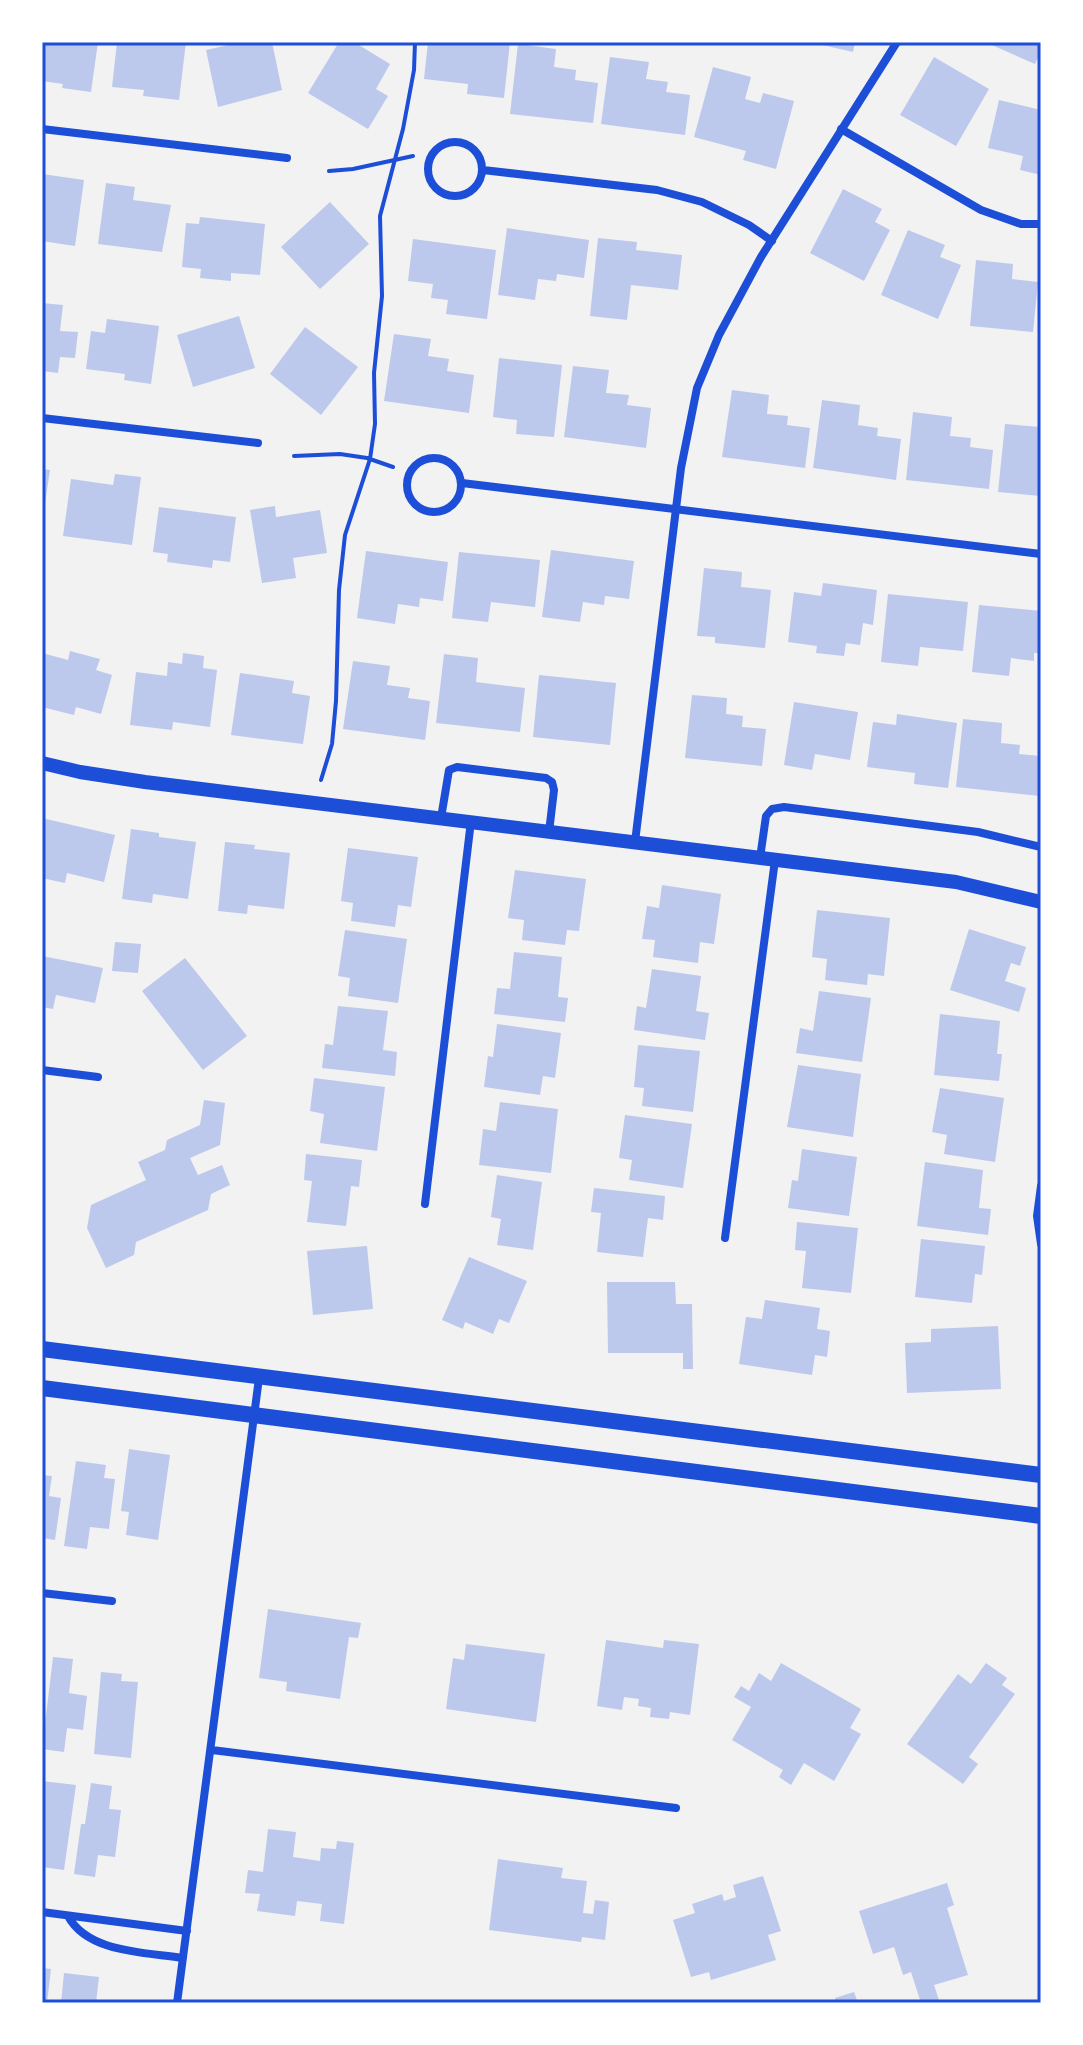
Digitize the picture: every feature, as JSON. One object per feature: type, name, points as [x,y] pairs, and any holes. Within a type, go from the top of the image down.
[{"type":"main road","points":[[42,1349],[1041,1475]]},
{"type":"main road","points":[[42,1388],[1041,1516]]},
{"type":"street","points":[[635,842],[677,508],[697,388],[719,335],[772,241],[897,42]]},
{"type":"street","points":[[42,129],[287,158]]},
{"type":"street","points":[[841,129],[981,210],[1021,224],[1041,224]]},
{"type":"street","points":[[451,141],[460,142],[477,152],[483,170],[472,191],[451,196],[441,193],[433,185],[427,165],[433,152],[451,141]]},
{"type":"street","points":[[483,170],[657,190],[702,202],[749,225],[772,241]]},
{"type":"street","points":[[42,418],[258,443]]},
{"type":"street","points":[[436,457],[454,465],[462,483],[453,505],[433,512],[423,510],[414,503],[407,484],[411,470],[417,463],[436,457]]},
{"type":"street","points":[[462,483],[1041,554]]},
{"type":"street","points":[[42,763],[145,782],[956,882],[1041,902]]},
{"type":"street","points":[[441,818],[449,770],[457,767],[546,778],[552,782],[554,790],[549,832]]},
{"type":"street","points":[[725,1238],[768,859],[766,816],[772,809],[784,807],[978,832],[1041,847]]},
{"type":"street","points":[[425,1204],[471,821]]},
{"type":"street","points":[[42,1070],[98,1077]]},
{"type":"street","points":[[1041,1186],[1037,1216],[1041,1244]]},
{"type":"street","points":[[177,2003],[259,1378]]},
{"type":"street","points":[[42,1593],[112,1601]]},
{"type":"street","points":[[212,1750],[676,1808]]},
{"type":"street","points":[[42,1912],[187,1931]]},
{"type":"street","points":[[68,1916],[75,1929],[112,1947],[183,1958]]},
{"type":"path","points":[[321,780],[334,730],[339,590],[345,535],[370,459],[375,424],[374,373],[382,296],[380,216],[396,160],[414,70],[415,42]]},
{"type":"path","points":[[329,171],[413,156]]},
{"type":"path","points":[[294,456],[340,454],[393,467]]},
{"type":"building","points":[[42,42],[98,42],[91,92],[62,88],[63,84],[42,81]]},
{"type":"building","points":[[117,42],[186,42],[179,100],[143,96],[144,90],[112,87]]},
{"type":"building","points":[[242,42],[272,42],[282,90],[218,107],[206,50]]},
{"type":"building","points":[[339,42],[354,42],[390,64],[376,89],[388,96],[368,129],[308,93]]},
{"type":"building","points":[[428,42],[510,42],[504,98],[467,94],[468,84],[424,79]]},
{"type":"building","points":[[809,42],[855,42],[853,52]]},
{"type":"building","points":[[985,42],[1041,42],[1041,51],[1035,64]]},
{"type":"building","points":[[518,44],[556,49],[554,67],[576,70],[575,80],[598,83],[593,123],[510,114]]},
{"type":"building","points":[[610,57],[649,62],[646,79],[668,82],[666,92],[690,95],[685,135],[601,124]]},
{"type":"building","points":[[934,57],[989,89],[956,146],[900,115]]},
{"type":"building","points":[[713,67],[751,77],[745,99],[760,103],[763,93],[794,101],[776,169],[743,160],[746,151],[694,137]]},
{"type":"building","points":[[999,100],[1041,110],[1041,175],[1020,170],[1023,156],[988,148]]},
{"type":"building","points":[[42,174],[84,180],[75,246],[42,241]]},
{"type":"building","points":[[106,183],[135,187],[133,200],[171,205],[162,252],[98,244]]},
{"type":"building","points":[[843,189],[882,209],[875,222],[890,230],[864,281],[810,253]]},
{"type":"building","points":[[330,202],[369,244],[320,289],[281,247]]},
{"type":"building","points":[[200,217],[265,224],[260,275],[231,273],[231,281],[200,278],[201,269],[182,267],[186,223],[199,224]]},
{"type":"building","points":[[507,228],[589,240],[584,278],[557,274],[556,281],[538,279],[535,300],[498,295]]},
{"type":"building","points":[[908,230],[945,245],[940,257],[961,265],[938,319],[881,295]]},
{"type":"building","points":[[598,238],[637,242],[636,250],[682,255],[678,290],[631,285],[627,320],[590,316]]},
{"type":"building","points":[[413,239],[496,250],[487,319],[446,314],[448,300],[431,298],[433,284],[408,281]]},
{"type":"building","points":[[976,260],[1013,264],[1012,279],[1038,282],[1033,332],[970,326]]},
{"type":"building","points":[[42,303],[63,305],[60,331],[78,332],[75,358],[60,357],[58,373],[42,371]]},
{"type":"building","points":[[239,316],[255,368],[193,387],[177,335]]},
{"type":"building","points":[[107,319],[159,326],[151,384],[124,380],[125,374],[86,369],[91,331],[105,333]]},
{"type":"building","points":[[305,327],[358,367],[321,415],[270,374]]},
{"type":"building","points":[[394,334],[431,339],[428,356],[449,359],[447,371],[474,375],[469,413],[384,401]]},
{"type":"building","points":[[499,358],[562,365],[554,437],[516,434],[517,420],[493,417]]},
{"type":"building","points":[[573,366],[609,370],[606,393],[629,395],[627,405],[651,408],[646,448],[564,437]]},
{"type":"building","points":[[732,390],[769,395],[767,414],[788,416],[787,425],[810,428],[805,468],[722,457]]},
{"type":"building","points":[[822,400],[860,405],[858,425],[878,428],[877,436],[901,439],[896,480],[813,468]]},
{"type":"building","points":[[913,412],[952,417],[950,436],[971,438],[970,447],[993,450],[989,489],[906,480]]},
{"type":"building","points":[[1005,424],[1041,427],[1041,496],[998,492]]},
{"type":"building","points":[[42,469],[50,470],[44,510],[42,510]]},
{"type":"building","points":[[115,474],[141,477],[132,545],[63,536],[71,479],[113,485]]},
{"type":"building","points":[[275,506],[276,517],[320,510],[327,553],[293,558],[296,578],[262,583],[250,510]]},
{"type":"building","points":[[159,507],[236,517],[230,562],[213,560],[212,568],[167,562],[168,554],[153,552]]},
{"type":"building","points":[[551,550],[634,561],[629,599],[605,596],[604,605],[583,602],[580,622],[542,617]]},
{"type":"building","points":[[366,551],[448,562],[443,601],[420,598],[419,607],[398,604],[395,624],[357,618]]},
{"type":"building","points":[[459,552],[540,560],[535,607],[491,602],[488,622],[452,618]]},
{"type":"building","points":[[704,568],[742,572],[741,587],[771,590],[765,648],[715,643],[715,637],[697,636]]},
{"type":"building","points":[[823,583],[877,590],[873,625],[863,623],[860,645],[846,643],[844,656],[816,653],[817,646],[788,642],[794,592],[821,596]]},
{"type":"building","points":[[888,594],[968,602],[963,651],[920,647],[918,666],[881,662]]},
{"type":"building","points":[[979,605],[1041,611],[1041,653],[1034,653],[1034,661],[1011,658],[1009,676],[972,672]]},
{"type":"building","points":[[70,651],[100,659],[96,670],[112,675],[101,714],[76,707],[74,715],[42,707],[42,653],[68,660]]},
{"type":"building","points":[[183,653],[204,656],[203,668],[217,670],[210,727],[173,722],[172,730],[130,725],[136,672],[167,676],[168,662],[182,664]]},
{"type":"building","points":[[444,654],[478,658],[476,682],[525,688],[520,732],[436,723]]},
{"type":"building","points":[[353,661],[390,666],[387,685],[410,688],[408,698],[430,701],[425,740],[343,729]]},
{"type":"building","points":[[240,673],[294,681],[292,693],[310,696],[303,744],[231,735]]},
{"type":"building","points":[[539,675],[616,683],[610,745],[533,737]]},
{"type":"building","points":[[692,695],[727,698],[726,714],[743,716],[742,727],[766,729],[762,766],[685,758]]},
{"type":"building","points":[[794,702],[858,712],[850,760],[815,754],[812,770],[784,765]]},
{"type":"building","points":[[897,714],[957,723],[948,788],[914,784],[915,773],[867,767],[873,722],[896,725]]},
{"type":"building","points":[[963,719],[1002,723],[1001,743],[1020,745],[1019,754],[1041,756],[1040,796],[956,787]]},
{"type":"building","points":[[42,818],[115,835],[104,882],[67,873],[65,883],[42,878]]},
{"type":"building","points":[[131,829],[196,842],[188,899],[153,894],[152,903],[122,899]]},
{"type":"building","points":[[225,842],[290,853],[284,909],[248,905],[247,914],[218,911]]},
{"type":"building","points":[[348,848],[418,857],[411,907],[398,905],[395,927],[351,921],[353,903],[341,901]]},
{"type":"building","points":[[515,870],[586,879],[579,931],[567,930],[565,945],[522,940],[524,920],[508,918]]},
{"type":"building","points":[[662,885],[721,894],[714,944],[700,942],[698,963],[653,957],[655,940],[642,939],[647,906],[659,908]]},
{"type":"building","points":[[817,910],[890,918],[884,976],[868,974],[867,985],[825,980],[827,959],[812,957]]},
{"type":"building","points":[[969,929],[1026,947],[1020,966],[1011,963],[1005,981],[1026,988],[1019,1012],[950,990]]},
{"type":"building","points":[[345,930],[407,939],[398,1003],[348,996],[350,978],[338,976]]},
{"type":"building","points":[[115,942],[141,944],[138,973],[112,971]]},
{"type":"building","points":[[514,952],[562,957],[558,997],[568,998],[565,1022],[494,1014],[497,988],[510,989]]},
{"type":"building","points":[[42,956],[103,968],[95,1003],[56,995],[53,1009],[42,1007]]},
{"type":"building","points":[[185,958],[247,1036],[203,1070],[142,991]]},
{"type":"building","points":[[652,969],[701,976],[696,1011],[709,1013],[705,1040],[634,1030],[637,1006],[646,1008]]},
{"type":"building","points":[[819,991],[871,998],[862,1062],[796,1053],[800,1028],[813,1031]]},
{"type":"building","points":[[338,1006],[388,1011],[383,1050],[397,1052],[395,1076],[322,1068],[325,1044],[333,1045]]},
{"type":"building","points":[[940,1014],[1000,1021],[997,1054],[1002,1054],[999,1081],[934,1075]]},
{"type":"building","points":[[497,1024],[561,1033],[555,1078],[543,1076],[540,1095],[484,1087],[488,1056],[493,1057]]},
{"type":"building","points":[[638,1045],[700,1051],[693,1112],[642,1106],[644,1088],[634,1087]]},
{"type":"building","points":[[798,1065],[861,1074],[853,1137],[787,1127]]},
{"type":"building","points":[[314,1078],[385,1087],[377,1151],[320,1143],[324,1114],[310,1111]]},
{"type":"building","points":[[940,1088],[1004,1098],[995,1162],[944,1154],[947,1135],[932,1132]]},
{"type":"building","points":[[204,1100],[225,1103],[220,1145],[190,1158],[198,1175],[222,1165],[230,1185],[211,1194],[208,1210],[136,1242],[134,1255],[106,1268],[87,1228],[91,1205],[146,1180],[138,1162],[165,1150],[167,1140],[200,1125]]},
{"type":"building","points":[[500,1102],[558,1109],[551,1173],[479,1165],[483,1129],[496,1131]]},
{"type":"building","points":[[625,1115],[692,1124],[683,1188],[629,1180],[632,1160],[619,1158]]},
{"type":"building","points":[[802,1149],[857,1157],[849,1216],[788,1208],[792,1180],[798,1181]]},
{"type":"building","points":[[306,1154],[362,1160],[359,1187],[351,1186],[346,1226],[307,1222],[312,1181],[304,1180]]},
{"type":"building","points":[[925,1162],[983,1170],[979,1208],[991,1209],[988,1235],[917,1226]]},
{"type":"building","points":[[497,1175],[542,1182],[533,1250],[497,1245],[501,1219],[491,1217]]},
{"type":"building","points":[[594,1188],[665,1196],[663,1220],[648,1218],[643,1257],[597,1252],[601,1213],[591,1212]]},
{"type":"building","points":[[797,1222],[858,1228],[851,1293],[802,1288],[806,1251],[795,1250]]},
{"type":"building","points":[[921,1239],[985,1246],[982,1275],[975,1274],[972,1303],[915,1297]]},
{"type":"building","points":[[367,1246],[373,1309],[313,1315],[307,1251]]},
{"type":"building","points":[[469,1257],[527,1281],[509,1323],[499,1319],[493,1334],[465,1322],[463,1329],[442,1320]]},
{"type":"building","points":[[607,1282],[675,1282],[676,1304],[692,1304],[693,1369],[683,1369],[683,1353],[608,1353]]},
{"type":"building","points":[[765,1300],[820,1308],[817,1329],[830,1331],[827,1357],[815,1355],[812,1375],[739,1364],[746,1317],[762,1319]]},
{"type":"building","points":[[998,1326],[1001,1389],[907,1393],[905,1343],[931,1342],[931,1329]]},
{"type":"building","points":[[129,1449],[170,1455],[158,1540],[126,1535],[129,1512],[121,1511]]},
{"type":"building","points":[[76,1461],[106,1465],[104,1478],[115,1479],[109,1529],[90,1527],[87,1549],[64,1546]]},
{"type":"building","points":[[42,1475],[52,1476],[49,1496],[61,1498],[55,1540],[42,1538]]},
{"type":"building","points":[[268,1609],[361,1623],[358,1638],[349,1637],[340,1699],[286,1691],[287,1682],[259,1678]]},
{"type":"building","points":[[606,1640],[663,1648],[664,1640],[699,1644],[690,1715],[670,1712],[669,1719],[650,1717],[651,1708],[638,1706],[639,1699],[624,1697],[622,1710],[597,1706]]},
{"type":"building","points":[[466,1644],[545,1654],[536,1722],[446,1709],[453,1658],[464,1660]]},
{"type":"building","points":[[53,1657],[73,1659],[69,1693],[87,1696],[83,1730],[67,1728],[64,1752],[42,1749]]},
{"type":"building","points":[[781,1663],[861,1709],[850,1728],[861,1734],[834,1781],[804,1763],[791,1785],[779,1777],[783,1770],[732,1740],[751,1707],[734,1697],[741,1686],[749,1691],[759,1673],[771,1681]]},
{"type":"building","points":[[986,1663],[1007,1678],[1002,1685],[1015,1694],[969,1757],[978,1764],[963,1784],[907,1744],[958,1674],[971,1684]]},
{"type":"building","points":[[101,1672],[122,1674],[121,1681],[138,1682],[131,1758],[94,1754]]},
{"type":"building","points":[[42,1781],[76,1785],[64,1870],[42,1867]]},
{"type":"building","points":[[91,1783],[112,1786],[109,1809],[121,1810],[115,1857],[98,1855],[95,1877],[74,1874]]},
{"type":"building","points":[[268,1829],[296,1832],[293,1857],[320,1861],[321,1848],[336,1849],[337,1841],[354,1843],[344,1924],[320,1921],[322,1904],[297,1901],[295,1916],[257,1911],[260,1894],[245,1893],[248,1870],[263,1872]]},
{"type":"building","points":[[498,1859],[563,1868],[561,1878],[587,1881],[583,1913],[593,1914],[595,1900],[609,1902],[605,1940],[582,1937],[581,1942],[489,1930]]},
{"type":"building","points":[[763,1876],[781,1931],[768,1935],[776,1960],[711,1980],[709,1972],[691,1977],[673,1920],[695,1913],[692,1904],[722,1894],[724,1901],[736,1897],[733,1885]]},
{"type":"building","points":[[947,1883],[954,1905],[947,1908],[968,1975],[934,1985],[940,2003],[921,2003],[911,1972],[903,1975],[894,1947],[873,1954],[859,1911]]},
{"type":"building","points":[[42,1968],[51,1969],[47,2003],[42,2003]]},
{"type":"building","points":[[64,1973],[99,1977],[96,2003],[61,2003]]},
{"type":"building","points":[[854,1992],[858,2003],[836,2003],[835,1998]]}]
